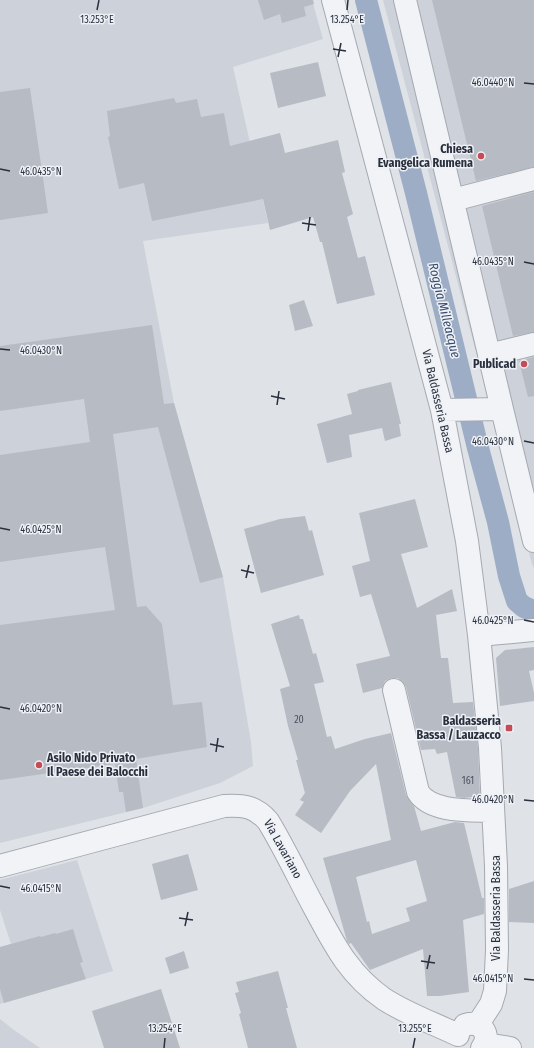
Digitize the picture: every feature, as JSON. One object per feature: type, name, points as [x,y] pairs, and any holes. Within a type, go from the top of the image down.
[{"type":"street","points":[[405,0],[534,540]]},
{"type":"street","name":"Via Baldasseria Bassa","points":[[338,1],[447,410],[467,541],[480,635],[490,748],[496,866],[497,950],[495,984],[482,1039]]},
{"type":"street","points":[[453,200],[534,179]]},
{"type":"street","points":[[490,355],[534,344]]},
{"type":"street","points":[[447,410],[502,409]]},
{"type":"street","points":[[480,635],[534,630]]},
{"type":"street","points":[[394,690],[418,792],[421,796],[430,803],[438,806],[493,811]]},
{"type":"street","name":"Via Lavariano","points":[[0,866],[224,806],[238,805],[250,808],[261,813],[268,821],[334,943],[346,963],[362,981],[384,998],[460,1042]]},
{"type":"street","points":[[460,1042],[460,1030],[465,1025],[469,1024],[482,1039],[510,1048]]},
{"type":"shaded area","points":[[0,0],[312,0],[323,39],[233,67],[268,223],[143,241],[174,403],[223,577],[251,742],[253,766],[220,783],[143,808],[0,843]]},
{"type":"shaded area","points":[[383,0],[534,0],[534,568],[532,564]]},
{"type":"shaded area","points":[[77,860],[113,971],[0,1004],[0,947],[11,944],[0,910],[0,880]]},
{"type":"shaded area","points":[[0,1019],[14,1030],[40,1048],[0,1048]]},
{"type":"building","points":[[258,0],[313,0],[314,4],[304,7],[306,16],[282,23],[280,14],[264,20]]},
{"type":"building","points":[[432,0],[534,0],[534,167],[476,181]]},
{"type":"building","points":[[318,62],[326,96],[278,108],[270,73]]},
{"type":"building","points":[[30,88],[48,213],[0,220],[0,92]]},
{"type":"building","points":[[174,98],[176,103],[197,99],[201,117],[224,113],[230,146],[280,133],[285,153],[338,140],[345,172],[342,173],[353,214],[347,217],[358,258],[365,256],[375,295],[337,304],[322,242],[320,242],[313,217],[270,230],[263,199],[152,221],[144,183],[119,189],[108,137],[110,136],[107,111]]},
{"type":"building","points":[[534,192],[534,332],[513,336],[482,206]]},
{"type":"building","points":[[304,300],[313,326],[295,331],[289,305]]},
{"type":"building","points":[[152,325],[164,404],[174,403],[223,577],[200,583],[158,427],[113,434],[137,607],[146,606],[162,624],[173,705],[202,702],[207,747],[136,759],[143,808],[126,812],[123,792],[119,792],[115,764],[0,780],[0,625],[115,610],[105,547],[0,562],[0,455],[90,442],[84,399],[0,411],[0,346]]},
{"type":"building","points":[[534,357],[534,396],[528,397],[519,361]]},
{"type":"building","points":[[391,382],[401,424],[399,424],[401,436],[385,441],[382,428],[349,435],[352,457],[327,463],[317,424],[352,414],[347,394]]},
{"type":"building","points":[[415,499],[428,547],[401,554],[417,608],[452,589],[457,611],[436,615],[441,658],[448,658],[453,703],[473,702],[478,749],[480,796],[464,798],[456,797],[447,752],[437,754],[435,749],[421,750],[406,687],[403,682],[398,678],[391,678],[385,681],[382,688],[363,693],[356,664],[390,656],[371,594],[360,597],[352,566],[370,561],[359,513]]},
{"type":"building","points":[[305,516],[309,531],[312,530],[324,575],[261,593],[244,529],[280,519]]},
{"type":"building","points":[[299,615],[300,619],[303,619],[313,654],[316,653],[324,682],[314,684],[327,737],[331,736],[335,749],[365,739],[391,733],[406,795],[414,806],[421,831],[455,822],[464,823],[482,898],[484,898],[484,914],[463,920],[469,992],[440,996],[427,996],[423,949],[370,970],[351,943],[349,944],[347,941],[323,858],[391,840],[376,764],[350,791],[321,833],[295,815],[304,802],[300,800],[305,793],[280,689],[290,686],[271,624]],"holes":[[[416,860],[427,901],[406,908],[410,921],[372,934],[369,921],[367,922],[356,877]]]},
{"type":"building","points":[[534,647],[534,670],[529,671],[534,693],[534,701],[500,706],[496,658],[505,650]]},
{"type":"building","points":[[188,854],[198,890],[161,900],[152,864]]},
{"type":"building","points":[[534,881],[534,923],[509,922],[509,889]]},
{"type":"building","points":[[73,929],[83,962],[80,963],[86,979],[4,1003],[0,989],[0,947]]},
{"type":"building","points":[[184,951],[189,968],[170,974],[165,958]]},
{"type":"building","points":[[278,971],[297,1048],[248,1048],[239,1014],[241,1013],[235,993],[239,992],[236,982]]},
{"type":"building","points":[[161,989],[180,1048],[104,1048],[92,1011]]},
{"type":"waterway","name":"Roggia Milleacque","points":[[366,0],[416,193],[478,448],[498,522],[509,576],[517,601],[524,607],[534,611]]},
{"type":"place","name":"Chiesa Evangelica Rumena","points":[[481,156]]},
{"type":"place","name":"Publicad","points":[[524,364]]},
{"type":"place","name":"Baldasseria Bassa / Lauzacco","points":[[509,728]]},
{"type":"place","name":"Asilo Nido Privato Il Paese dei Balocchi","points":[[39,765]]}]
